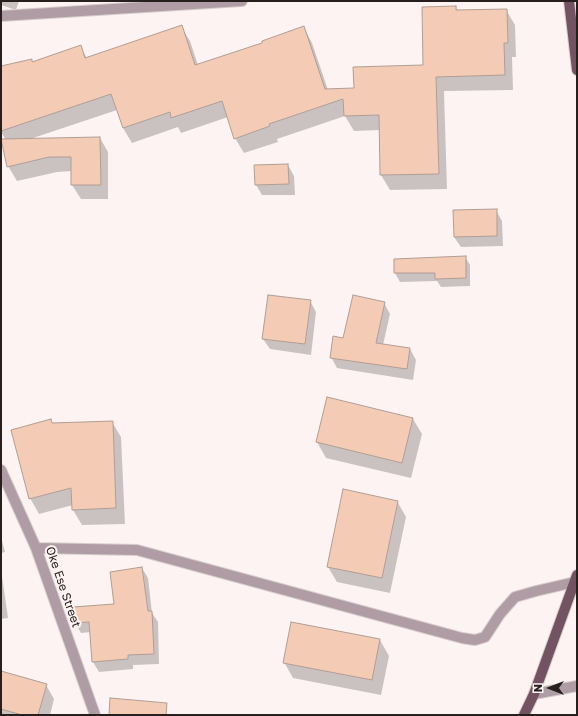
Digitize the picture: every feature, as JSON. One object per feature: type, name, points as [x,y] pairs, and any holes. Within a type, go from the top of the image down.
[{"type":"main road","points":[[569,1],[577,70]]},
{"type":"main road","points":[[524,715],[534,694],[576,578]]},
{"type":"street","points":[[1,16],[242,1]]},
{"type":"street","name":"Oke Ese Street","points":[[1,470],[36,548],[95,715]]},
{"type":"street","points":[[36,548],[138,550],[462,638],[475,640],[485,637],[500,614],[515,597],[576,578]]},
{"type":"street","points":[[534,694],[577,686]]},
{"type":"building","points":[[456,6],[456,10],[507,9],[508,43],[504,43],[505,75],[436,77],[439,174],[380,175],[379,115],[344,116],[343,99],[269,124],[270,126],[234,139],[222,101],[171,118],[170,112],[123,128],[111,94],[1,131],[1,66],[32,59],[32,62],[81,45],[85,58],[182,25],[195,65],[262,43],[262,41],[304,26],[325,89],[354,88],[353,67],[423,65],[422,7]]},
{"type":"building","points":[[100,137],[101,185],[71,185],[71,157],[49,157],[7,167],[1,139]]},
{"type":"building","points":[[288,164],[289,184],[255,185],[254,165]]},
{"type":"building","points":[[497,209],[497,236],[454,237],[453,210]]},
{"type":"building","points":[[466,256],[466,278],[435,279],[435,273],[394,273],[394,259]]},
{"type":"building","points":[[268,295],[311,300],[305,344],[262,339]]},
{"type":"building","points":[[353,295],[385,302],[376,343],[410,348],[407,369],[330,358],[333,336],[343,338]]},
{"type":"building","points":[[327,397],[413,418],[402,463],[316,442]]},
{"type":"building","points":[[51,419],[52,423],[113,421],[116,508],[72,510],[71,488],[29,499],[11,430]]},
{"type":"building","points":[[343,489],[398,501],[382,578],[327,567]]},
{"type":"building","points":[[142,567],[148,611],[152,611],[154,654],[128,655],[128,659],[92,662],[89,622],[74,623],[73,607],[114,604],[110,572]]},
{"type":"building","points":[[291,622],[380,639],[372,680],[283,663]]},
{"type":"building","points":[[1,671],[47,684],[38,715],[22,715],[1,709]]},
{"type":"building","points":[[110,698],[167,703],[166,715],[109,715]]}]
